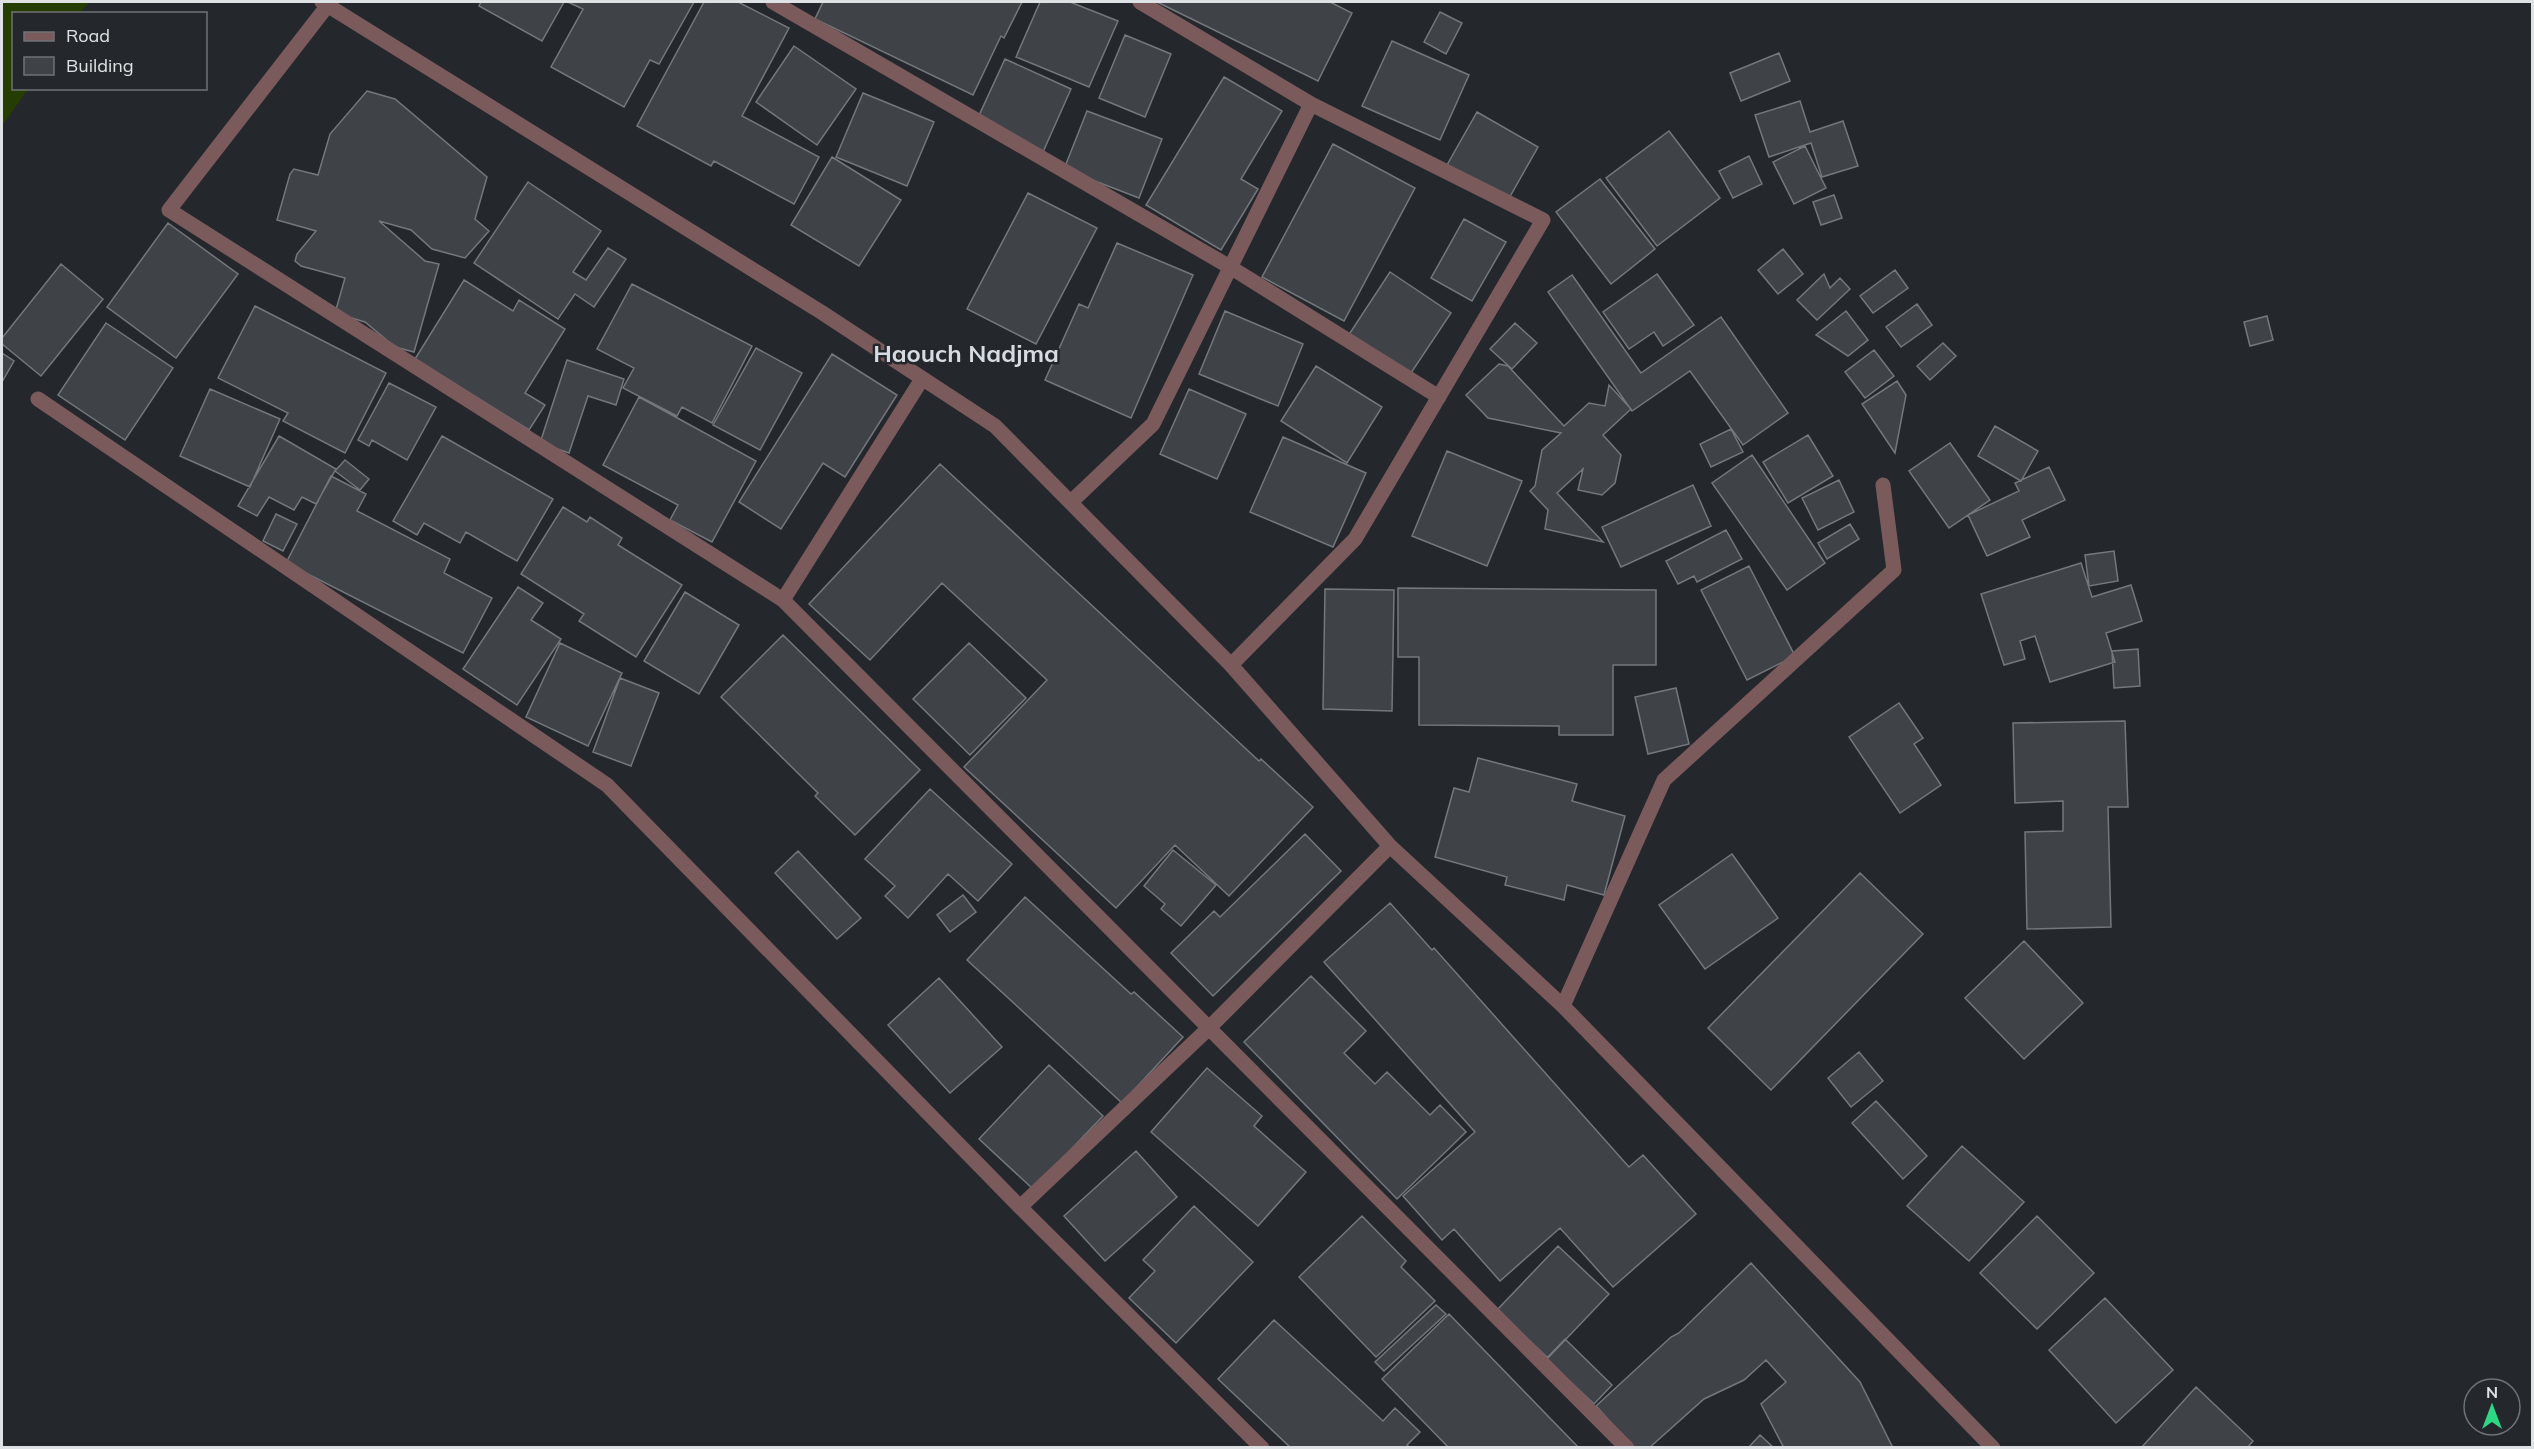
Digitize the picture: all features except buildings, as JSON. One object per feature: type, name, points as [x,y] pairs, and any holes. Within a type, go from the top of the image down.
[{"type":"street","points":[[773,2],[1230,267],[1439,397]]},
{"type":"street","points":[[1140,2],[1311,104],[1543,220],[1355,539],[1231,665]]},
{"type":"street","points":[[1628,1448],[783,600],[169,210],[325,3],[821,312],[995,426],[1231,665],[1390,846],[1563,1006],[1993,1448]]},
{"type":"street","points":[[1071,502],[1153,424],[1311,104]]},
{"type":"street","points":[[783,600],[922,379]]},
{"type":"street","points":[[38,399],[607,785],[1020,1207],[1262,1448]]},
{"type":"street","points":[[1563,1006],[1664,780],[1894,570],[1883,485]]},
{"type":"street","points":[[1020,1207],[1209,1028],[1390,846]]},
{"type":"green space","points":[[2,2],[89,2],[81,12],[12,12],[12,90],[27,90],[2,126]]},
{"type":"district","name":"Haouch Nadjma","points":[[966,353]]}]
